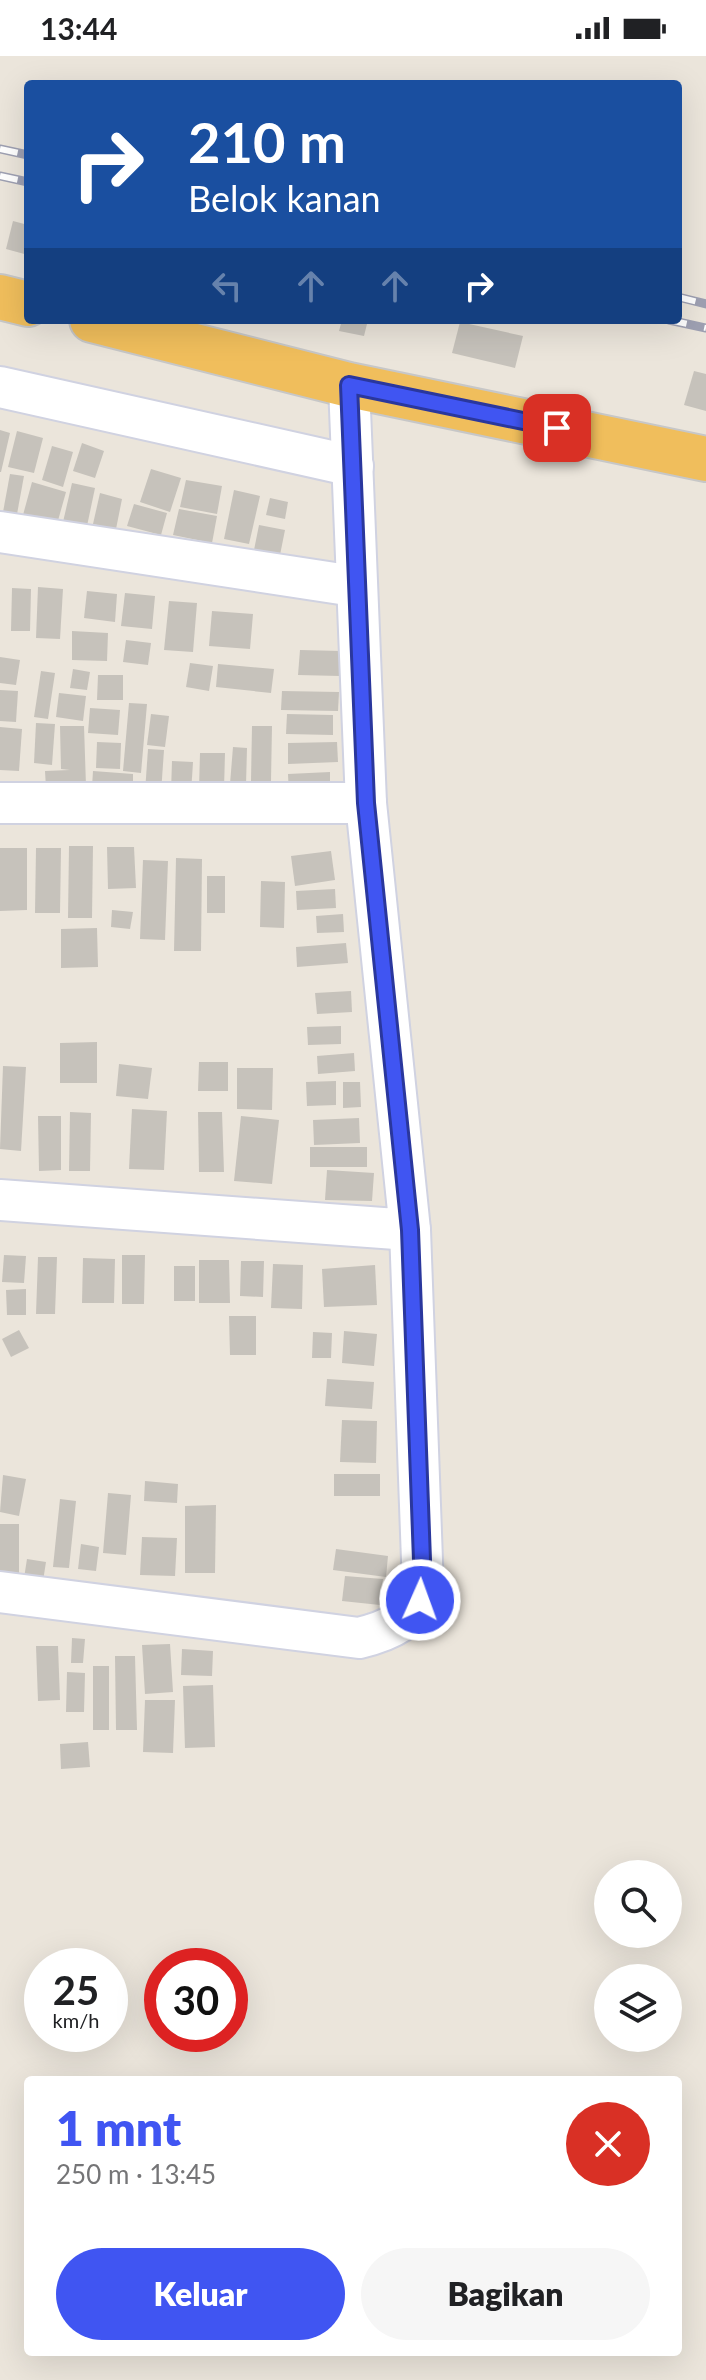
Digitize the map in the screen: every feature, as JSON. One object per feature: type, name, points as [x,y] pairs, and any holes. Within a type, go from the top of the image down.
[{"type":"highway","points":[[0,297],[24,303]]},
{"type":"highway","points":[[108,324],[349,385],[706,459]]},
{"type":"street","points":[[0,1592],[359,1638],[383,1632],[403,1621],[415,1609],[423,1588],[410,1230],[366,803],[354,586],[349,385]]},
{"type":"street","points":[[0,387],[353,466]]},
{"type":"street","points":[[0,532],[354,586]]},
{"type":"street","points":[[0,803],[366,803]]},
{"type":"street","points":[[0,1200],[410,1230]]},
{"type":"building","points":[[13,221],[24,224],[24,254],[6,249]]},
{"type":"building","points":[[341,324],[367,324],[364,336],[339,331]]},
{"type":"building","points":[[459,324],[523,336],[515,368],[452,353]]},
{"type":"building","points":[[694,371],[706,374],[706,411],[684,405]]},
{"type":"building","points":[[0,430],[10,433],[1,472],[0,472]]},
{"type":"building","points":[[17,431],[43,438],[34,473],[8,467]]},
{"type":"building","points":[[82,443],[104,451],[95,478],[73,471]]},
{"type":"building","points":[[52,446],[73,452],[63,487],[42,480]]},
{"type":"building","points":[[151,469],[181,478],[170,512],[140,502]]},
{"type":"building","points":[[10,474],[24,476],[17,514],[3,512]]},
{"type":"building","points":[[186,480],[222,486],[217,514],[180,507]]},
{"type":"building","points":[[32,482],[66,492],[57,524],[23,515]]},
{"type":"building","points":[[72,483],[95,488],[87,526],[63,522]]},
{"type":"building","points":[[234,490],[260,496],[249,544],[224,539]]},
{"type":"building","points":[[100,493],[122,499],[116,529],[93,524]]},
{"type":"building","points":[[270,498],[288,502],[285,519],[266,515]]},
{"type":"building","points":[[134,504],[167,513],[161,535],[127,526]]},
{"type":"building","points":[[179,509],[217,516],[212,543],[173,535]]},
{"type":"building","points":[[259,525],[285,530],[280,555],[254,550]]},
{"type":"building","points":[[38,587],[63,589],[60,639],[36,638]]},
{"type":"building","points":[[12,588],[31,589],[30,631],[11,631]]},
{"type":"building","points":[[87,591],[117,594],[115,622],[84,618]]},
{"type":"building","points":[[125,593],[155,596],[152,629],[121,626]]},
{"type":"building","points":[[169,601],[197,603],[193,652],[164,650]]},
{"type":"building","points":[[212,611],[253,614],[250,649],[209,646]]},
{"type":"building","points":[[72,631],[108,633],[107,661],[72,660]]},
{"type":"building","points":[[126,640],[151,643],[148,665],[123,662]]},
{"type":"building","points":[[300,650],[341,651],[340,676],[298,675]]},
{"type":"building","points":[[0,657],[20,660],[16,685],[0,683]]},
{"type":"building","points":[[190,663],[213,666],[209,691],[186,687]]},
{"type":"building","points":[[218,664],[274,669],[271,693],[216,687]]},
{"type":"building","points":[[73,669],[90,672],[87,690],[70,688]]},
{"type":"building","points":[[41,671],[55,673],[48,719],[34,717]]},
{"type":"building","points":[[98,675],[123,675],[123,700],[97,700]]},
{"type":"building","points":[[0,690],[18,691],[16,722],[0,721]]},
{"type":"building","points":[[282,691],[339,692],[338,711],[281,710]]},
{"type":"building","points":[[59,693],[86,696],[83,721],[56,717]]},
{"type":"building","points":[[129,703],[147,704],[141,773],[123,771]]},
{"type":"building","points":[[90,708],[120,710],[118,735],[88,733]]},
{"type":"building","points":[[151,714],[169,716],[165,747],[147,745]]},
{"type":"building","points":[[287,714],[333,715],[333,735],[286,734]]},
{"type":"building","points":[[36,723],[55,724],[52,765],[34,763]]},
{"type":"building","points":[[60,726],[84,726],[86,786],[46,788],[45,771],[70,770],[61,769]]},
{"type":"building","points":[[252,726],[272,726],[271,781],[251,781]]},
{"type":"building","points":[[0,727],[22,729],[19,771],[0,770]]},
{"type":"building","points":[[97,742],[121,743],[120,769],[96,768]]},
{"type":"building","points":[[337,742],[338,762],[288,764],[288,743]]},
{"type":"building","points":[[233,747],[247,748],[246,785],[230,784]]},
{"type":"building","points":[[148,749],[164,750],[161,793],[145,792]]},
{"type":"building","points":[[200,753],[225,753],[224,789],[199,789]]},
{"type":"building","points":[[172,761],[193,762],[191,793],[171,792]]},
{"type":"building","points":[[93,771],[133,774],[133,790],[92,787]]},
{"type":"building","points":[[330,772],[330,794],[289,796],[288,774]]},
{"type":"building","points":[[69,846],[93,846],[92,918],[68,918]]},
{"type":"building","points":[[107,847],[134,847],[136,888],[108,889]]},
{"type":"building","points":[[0,848],[27,848],[27,910],[0,911]]},
{"type":"building","points":[[36,848],[61,848],[60,913],[35,913]]},
{"type":"building","points":[[331,851],[335,880],[295,886],[291,856]]},
{"type":"building","points":[[176,858],[202,859],[201,951],[174,951]]},
{"type":"building","points":[[143,860],[168,861],[165,940],[140,939]]},
{"type":"building","points":[[207,876],[225,876],[225,913],[207,913]]},
{"type":"building","points":[[261,881],[285,882],[284,928],[260,927]]},
{"type":"building","points":[[335,889],[336,908],[297,910],[296,891]]},
{"type":"building","points":[[112,910],[133,912],[130,929],[111,927]]},
{"type":"building","points":[[343,914],[344,932],[317,933],[316,916]]},
{"type":"building","points":[[97,928],[98,967],[61,968],[61,929]]},
{"type":"building","points":[[346,943],[348,963],[297,967],[296,947]]},
{"type":"building","points":[[351,991],[352,1012],[317,1014],[315,993]]},
{"type":"building","points":[[341,1026],[341,1044],[308,1045],[307,1027]]},
{"type":"building","points":[[97,1042],[97,1083],[60,1083],[60,1043]]},
{"type":"building","points":[[354,1053],[355,1071],[318,1074],[317,1056]]},
{"type":"building","points":[[199,1062],[228,1062],[228,1091],[198,1091]]},
{"type":"building","points":[[119,1064],[152,1068],[148,1099],[116,1096]]},
{"type":"building","points":[[3,1066],[26,1067],[21,1151],[0,1149]]},
{"type":"building","points":[[237,1068],[273,1068],[272,1110],[237,1109]]},
{"type":"building","points":[[336,1081],[336,1105],[307,1106],[306,1082]]},
{"type":"building","points":[[343,1082],[360,1082],[361,1107],[343,1108]]},
{"type":"building","points":[[132,1109],[167,1111],[164,1170],[129,1169]]},
{"type":"building","points":[[70,1112],[91,1113],[90,1171],[69,1171]]},
{"type":"building","points":[[198,1112],[222,1112],[224,1172],[199,1172]]},
{"type":"building","points":[[38,1116],[61,1116],[61,1170],[39,1171]]},
{"type":"building","points":[[241,1116],[279,1120],[272,1184],[234,1181]]},
{"type":"building","points":[[359,1118],[360,1143],[314,1145],[313,1120]]},
{"type":"building","points":[[310,1147],[367,1147],[367,1167],[310,1167]]},
{"type":"building","points":[[327,1170],[374,1173],[372,1201],[325,1200]]},
{"type":"building","points":[[4,1255],[26,1256],[24,1283],[2,1282]]},
{"type":"building","points":[[122,1255],[145,1255],[144,1304],[122,1304]]},
{"type":"building","points":[[38,1257],[57,1257],[55,1314],[36,1314]]},
{"type":"building","points":[[83,1258],[115,1259],[114,1303],[82,1303]]},
{"type":"building","points":[[199,1260],[229,1260],[230,1303],[199,1303]]},
{"type":"building","points":[[241,1261],[264,1261],[263,1297],[240,1296]]},
{"type":"building","points":[[273,1264],[303,1265],[302,1309],[271,1308]]},
{"type":"building","points":[[375,1265],[377,1305],[324,1307],[322,1269]]},
{"type":"building","points":[[174,1266],[195,1266],[195,1301],[174,1301]]},
{"type":"building","points":[[26,1289],[26,1315],[7,1315],[6,1290]]},
{"type":"building","points":[[229,1316],[256,1316],[256,1355],[230,1355]]},
{"type":"building","points":[[19,1330],[29,1348],[11,1357],[2,1339]]},
{"type":"building","points":[[344,1331],[377,1334],[374,1366],[342,1363]]},
{"type":"building","points":[[313,1332],[332,1333],[331,1358],[312,1358]]},
{"type":"building","points":[[327,1379],[374,1382],[372,1409],[325,1406]]},
{"type":"building","points":[[342,1420],[377,1421],[376,1463],[340,1462]]},
{"type":"building","points":[[334,1474],[380,1474],[380,1496],[334,1496]]},
{"type":"building","points":[[3,1475],[26,1479],[19,1516],[0,1512]]},
{"type":"building","points":[[145,1481],[178,1484],[177,1503],[144,1501]]},
{"type":"building","points":[[108,1493],[131,1495],[126,1555],[103,1553]]},
{"type":"building","points":[[60,1499],[76,1501],[69,1568],[53,1567]]},
{"type":"building","points":[[216,1505],[215,1573],[185,1573],[185,1506]]},
{"type":"building","points":[[0,1524],[19,1524],[19,1575],[0,1575]]},
{"type":"building","points":[[142,1537],[177,1538],[175,1576],[140,1575]]},
{"type":"building","points":[[81,1544],[99,1547],[96,1571],[78,1569]]},
{"type":"building","points":[[336,1549],[388,1556],[386,1577],[333,1570]]},
{"type":"building","points":[[27,1559],[46,1562],[43,1581],[24,1578]]},
{"type":"building","points":[[345,1576],[383,1579],[380,1605],[342,1601]]},
{"type":"building","points":[[72,1638],[85,1639],[83,1663],[71,1663]]},
{"type":"building","points":[[170,1644],[173,1692],[145,1694],[142,1645]]},
{"type":"building","points":[[36,1646],[58,1646],[60,1700],[38,1701]]},
{"type":"building","points":[[182,1649],[213,1651],[212,1676],[181,1675]]},
{"type":"building","points":[[115,1656],[135,1656],[137,1730],[116,1730]]},
{"type":"building","points":[[93,1666],[109,1666],[109,1730],[93,1730]]},
{"type":"building","points":[[67,1672],[85,1673],[84,1712],[66,1712]]},
{"type":"building","points":[[213,1685],[215,1747],[185,1748],[183,1686]]},
{"type":"building","points":[[145,1700],[175,1700],[173,1753],[143,1752]]},
{"type":"building","points":[[88,1742],[90,1767],[61,1769],[60,1744]]},
{"type":"railway","points":[[0,149],[24,154]]},
{"type":"railway","points":[[0,176],[24,181]]},
{"type":"railway","points":[[682,298],[706,304]]},
{"type":"railway","points":[[682,323],[706,328]]},
{"type":"route","points":[[420,1600],[423,1588],[410,1230],[366,803],[354,586],[349,385],[557,428]]}]
